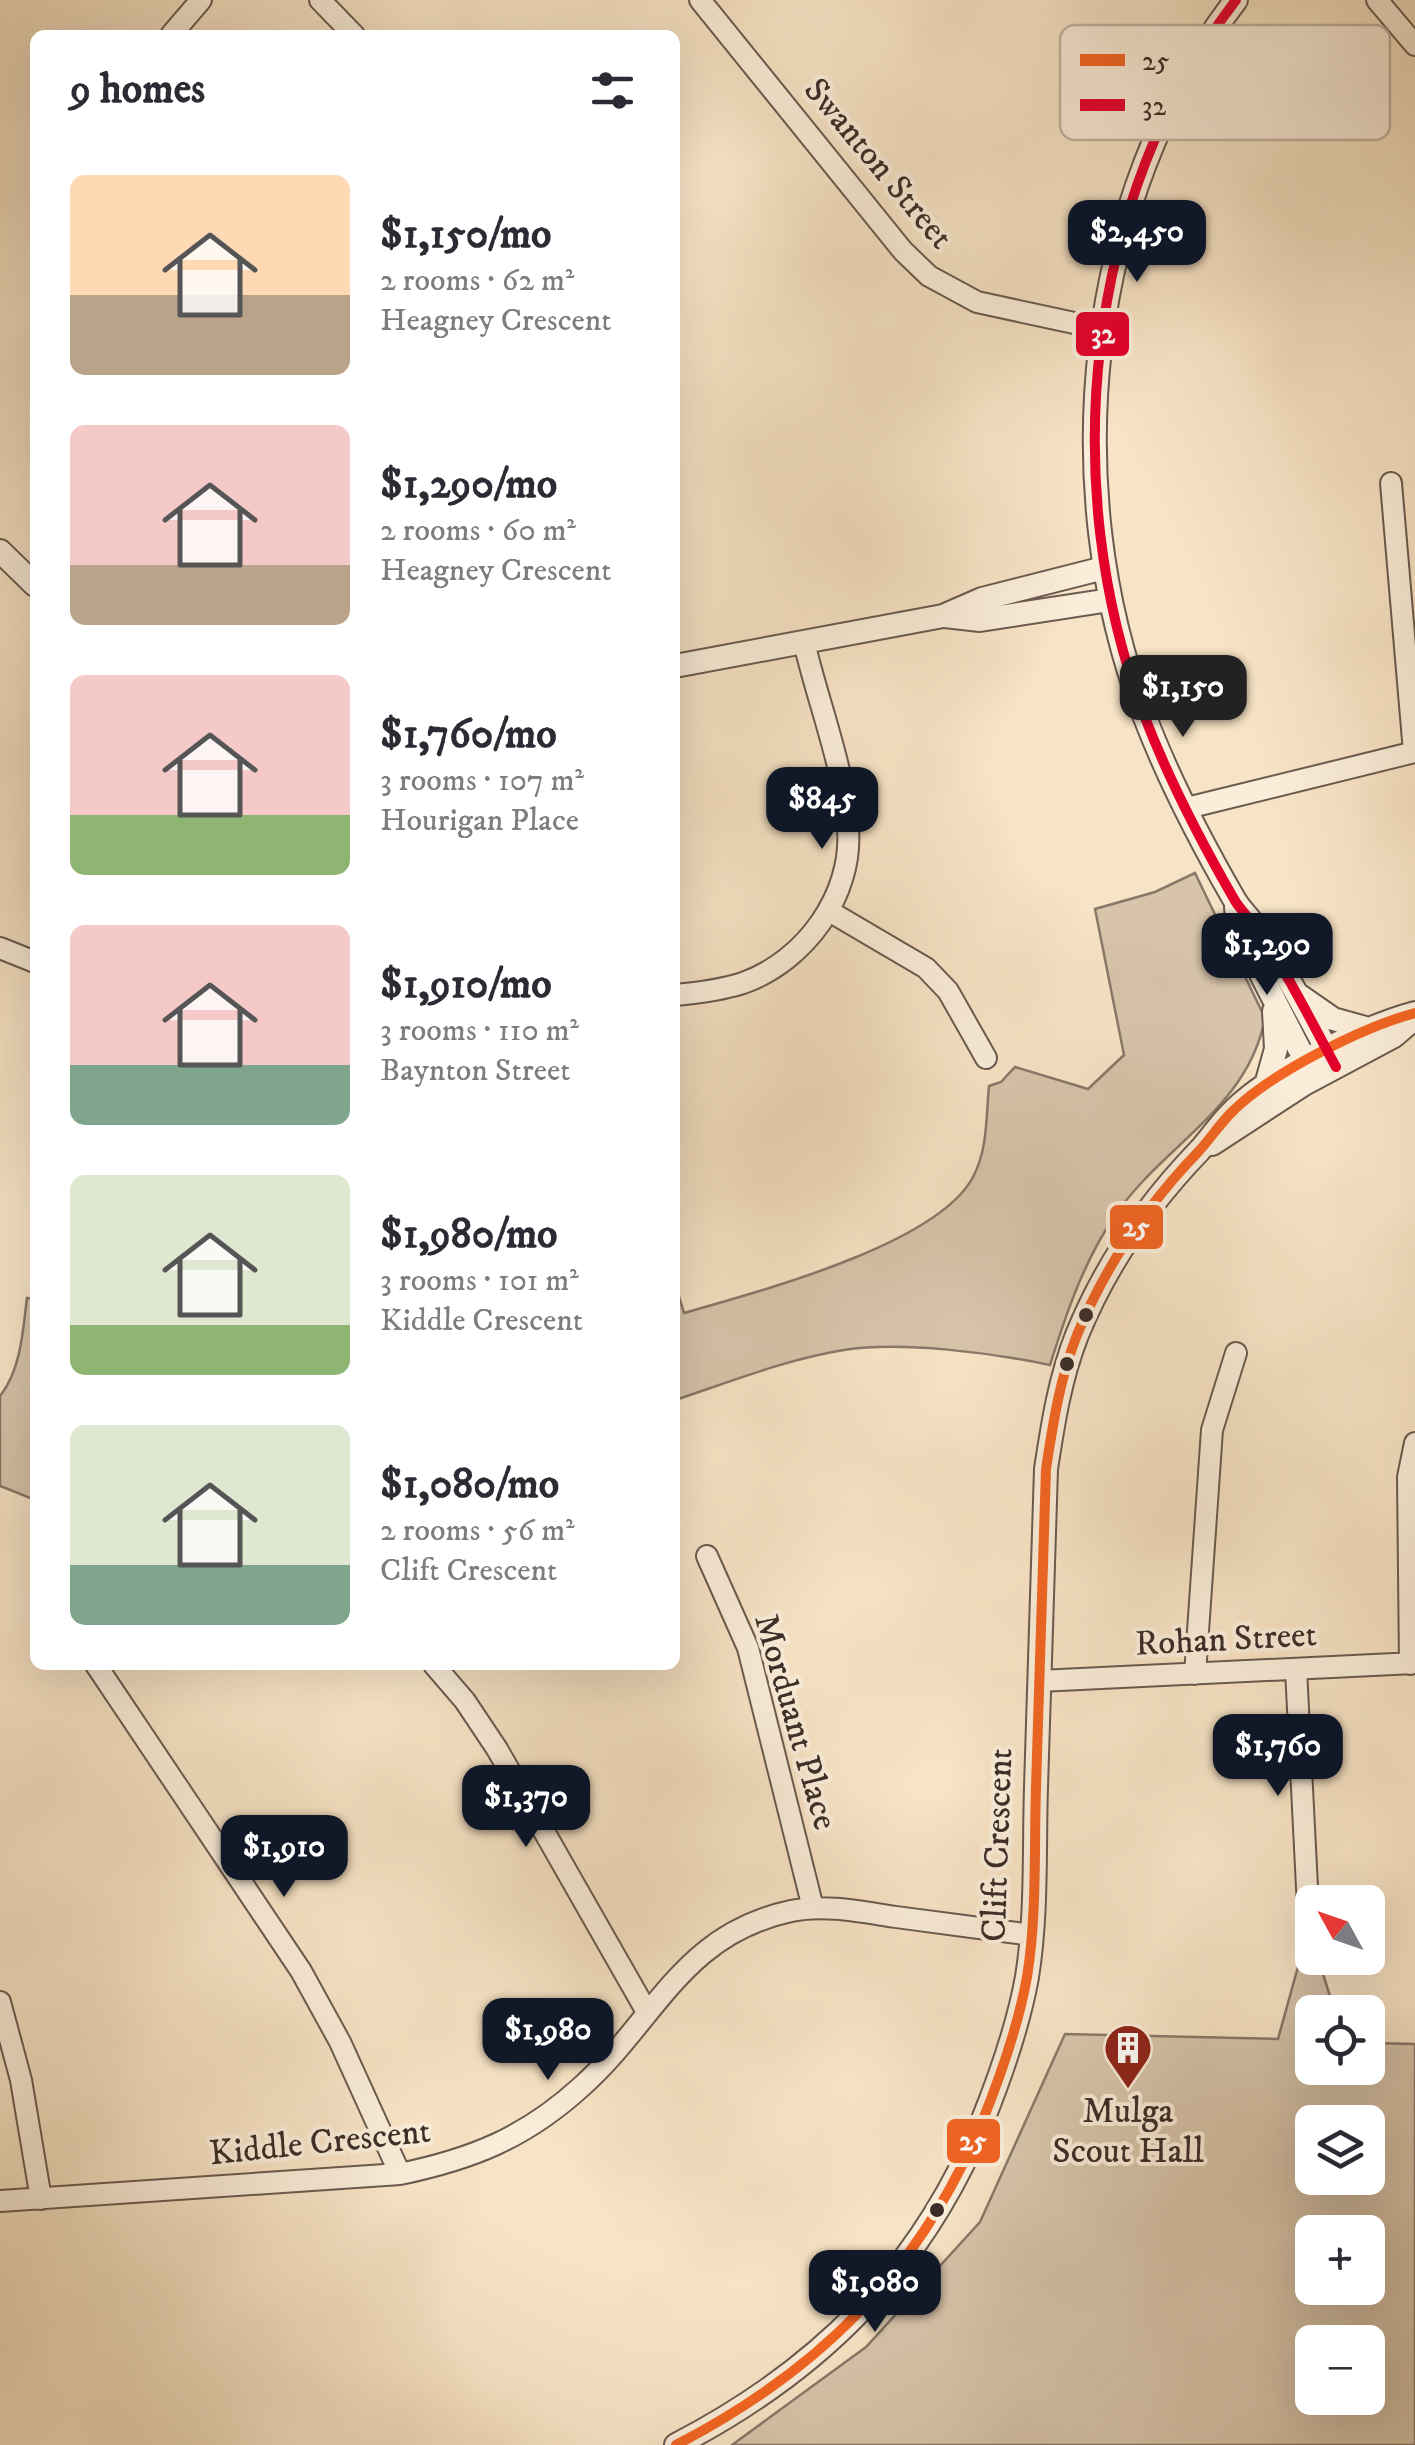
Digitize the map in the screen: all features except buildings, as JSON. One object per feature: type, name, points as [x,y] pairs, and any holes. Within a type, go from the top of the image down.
[{"type":"street","points":[[174,30],[201,0]]},
{"type":"street","points":[[320,0],[349,30]]},
{"type":"street","name":"Swanton Street","points":[[700,0],[903,251],[929,276],[977,302],[1102,329]]},
{"type":"street","points":[[1220,25],[1236,0]]},
{"type":"street","points":[[1377,0],[1415,44]]},
{"type":"street","points":[[1157,140],[1129,215],[1102,329],[1094,448],[1104,568],[1123,653],[1145,717],[1236,904],[1257,928],[1281,991],[1321,1065]]},
{"type":"street","points":[[1187,808],[1415,752],[1392,483]]},
{"type":"street","points":[[0,551],[30,580]]},
{"type":"street","points":[[680,665],[943,616],[982,599],[1104,568]]},
{"type":"street","points":[[943,616],[980,620],[1110,600]]},
{"type":"street","points":[[680,994],[744,982],[778,966],[807,941],[829,911],[842,880],[848,830],[843,794],[804,642]]},
{"type":"street","points":[[829,911],[926,968],[948,991],[986,1058]]},
{"type":"street","points":[[0,948],[30,960]]},
{"type":"street","points":[[1281,991],[1333,1019],[1369,1029]]},
{"type":"street","points":[[1266,1086],[1276,1049],[1281,991]]},
{"type":"street","name":"Clift Crescent","points":[[1200,1150],[1236,1130],[1369,1029],[1415,1015]]},
{"type":"street","name":"Clift Crescent","points":[[676,2445],[729,2418],[794,2373],[850,2324],[904,2262],[948,2196],[997,2086],[1020,2013],[1032,1935],[1046,1469],[1057,1402],[1076,1337],[1104,1275],[1140,1218],[1234,1109],[1266,1086],[1394,1036],[1415,1015]]},
{"type":"street","points":[[1195,1674],[1212,1430],[1236,1353]]},
{"type":"street","points":[[1413,1663],[1408,1477],[1415,1444]]},
{"type":"street","name":"Morduant Place","points":[[707,1556],[748,1648],[813,1908]]},
{"type":"street","name":"Rohan Street","points":[[1039,1681],[1413,1663]]},
{"type":"street","points":[[1296,1669],[1307,1885]]},
{"type":"street","points":[[99,1670],[301,1970],[340,2042],[400,2174]]},
{"type":"street","points":[[438,1670],[465,1700],[496,1750],[648,2012]]},
{"type":"street","name":"Kiddle Crescent","points":[[0,2201],[400,2174],[452,2163],[546,2117],[585,2084],[692,1961],[721,1938],[755,1921],[813,1908],[1032,1935]]},
{"type":"street","points":[[0,2002],[21,2080],[41,2198]]},
{"type":"shaded area","points":[[1195,873],[1265,1018],[1256,1050],[1241,1077],[1201,1125],[1155,1168],[1103,1234],[1077,1288],[1050,1365],[947,1350],[844,1350],[801,1359],[680,1398],[680,1300],[684,1313],[798,1279],[842,1263],[923,1224],[953,1202],[973,1177],[986,1132],[989,1086],[1001,1082],[1015,1067],[1088,1089],[1124,1055],[1095,909],[1155,892]]},
{"type":"shaded area","points":[[27,1298],[30,1298],[30,1498],[0,1486],[0,1396],[17,1362]]},
{"type":"shaded area","points":[[1296,1975],[1323,1975],[1330,1995],[1295,1995],[1295,2085],[1385,2085],[1385,2043],[1415,2044],[1415,2445],[732,2445],[866,2347],[980,2222],[1065,2034],[1278,2039]]},
{"type":"transit line","name":"32","points":[[1220,25],[1236,0]]},
{"type":"transit line","name":"32","points":[[1156,140],[1117,253],[1100,346],[1095,440],[1100,535],[1117,627],[1144,715],[1185,808],[1236,903],[1278,962],[1336,1067]]},
{"type":"transit line","name":"25","points":[[676,2445],[775,2384],[859,2312],[928,2225],[957,2176],[996,2087],[1023,1996],[1032,1930],[1046,1469],[1066,1368],[1101,1284],[1145,1214],[1251,1095],[1320,1052],[1415,1013]]},
{"type":"place","name":"Mulga Scout Hall","points":[[1128,2090]]}]
